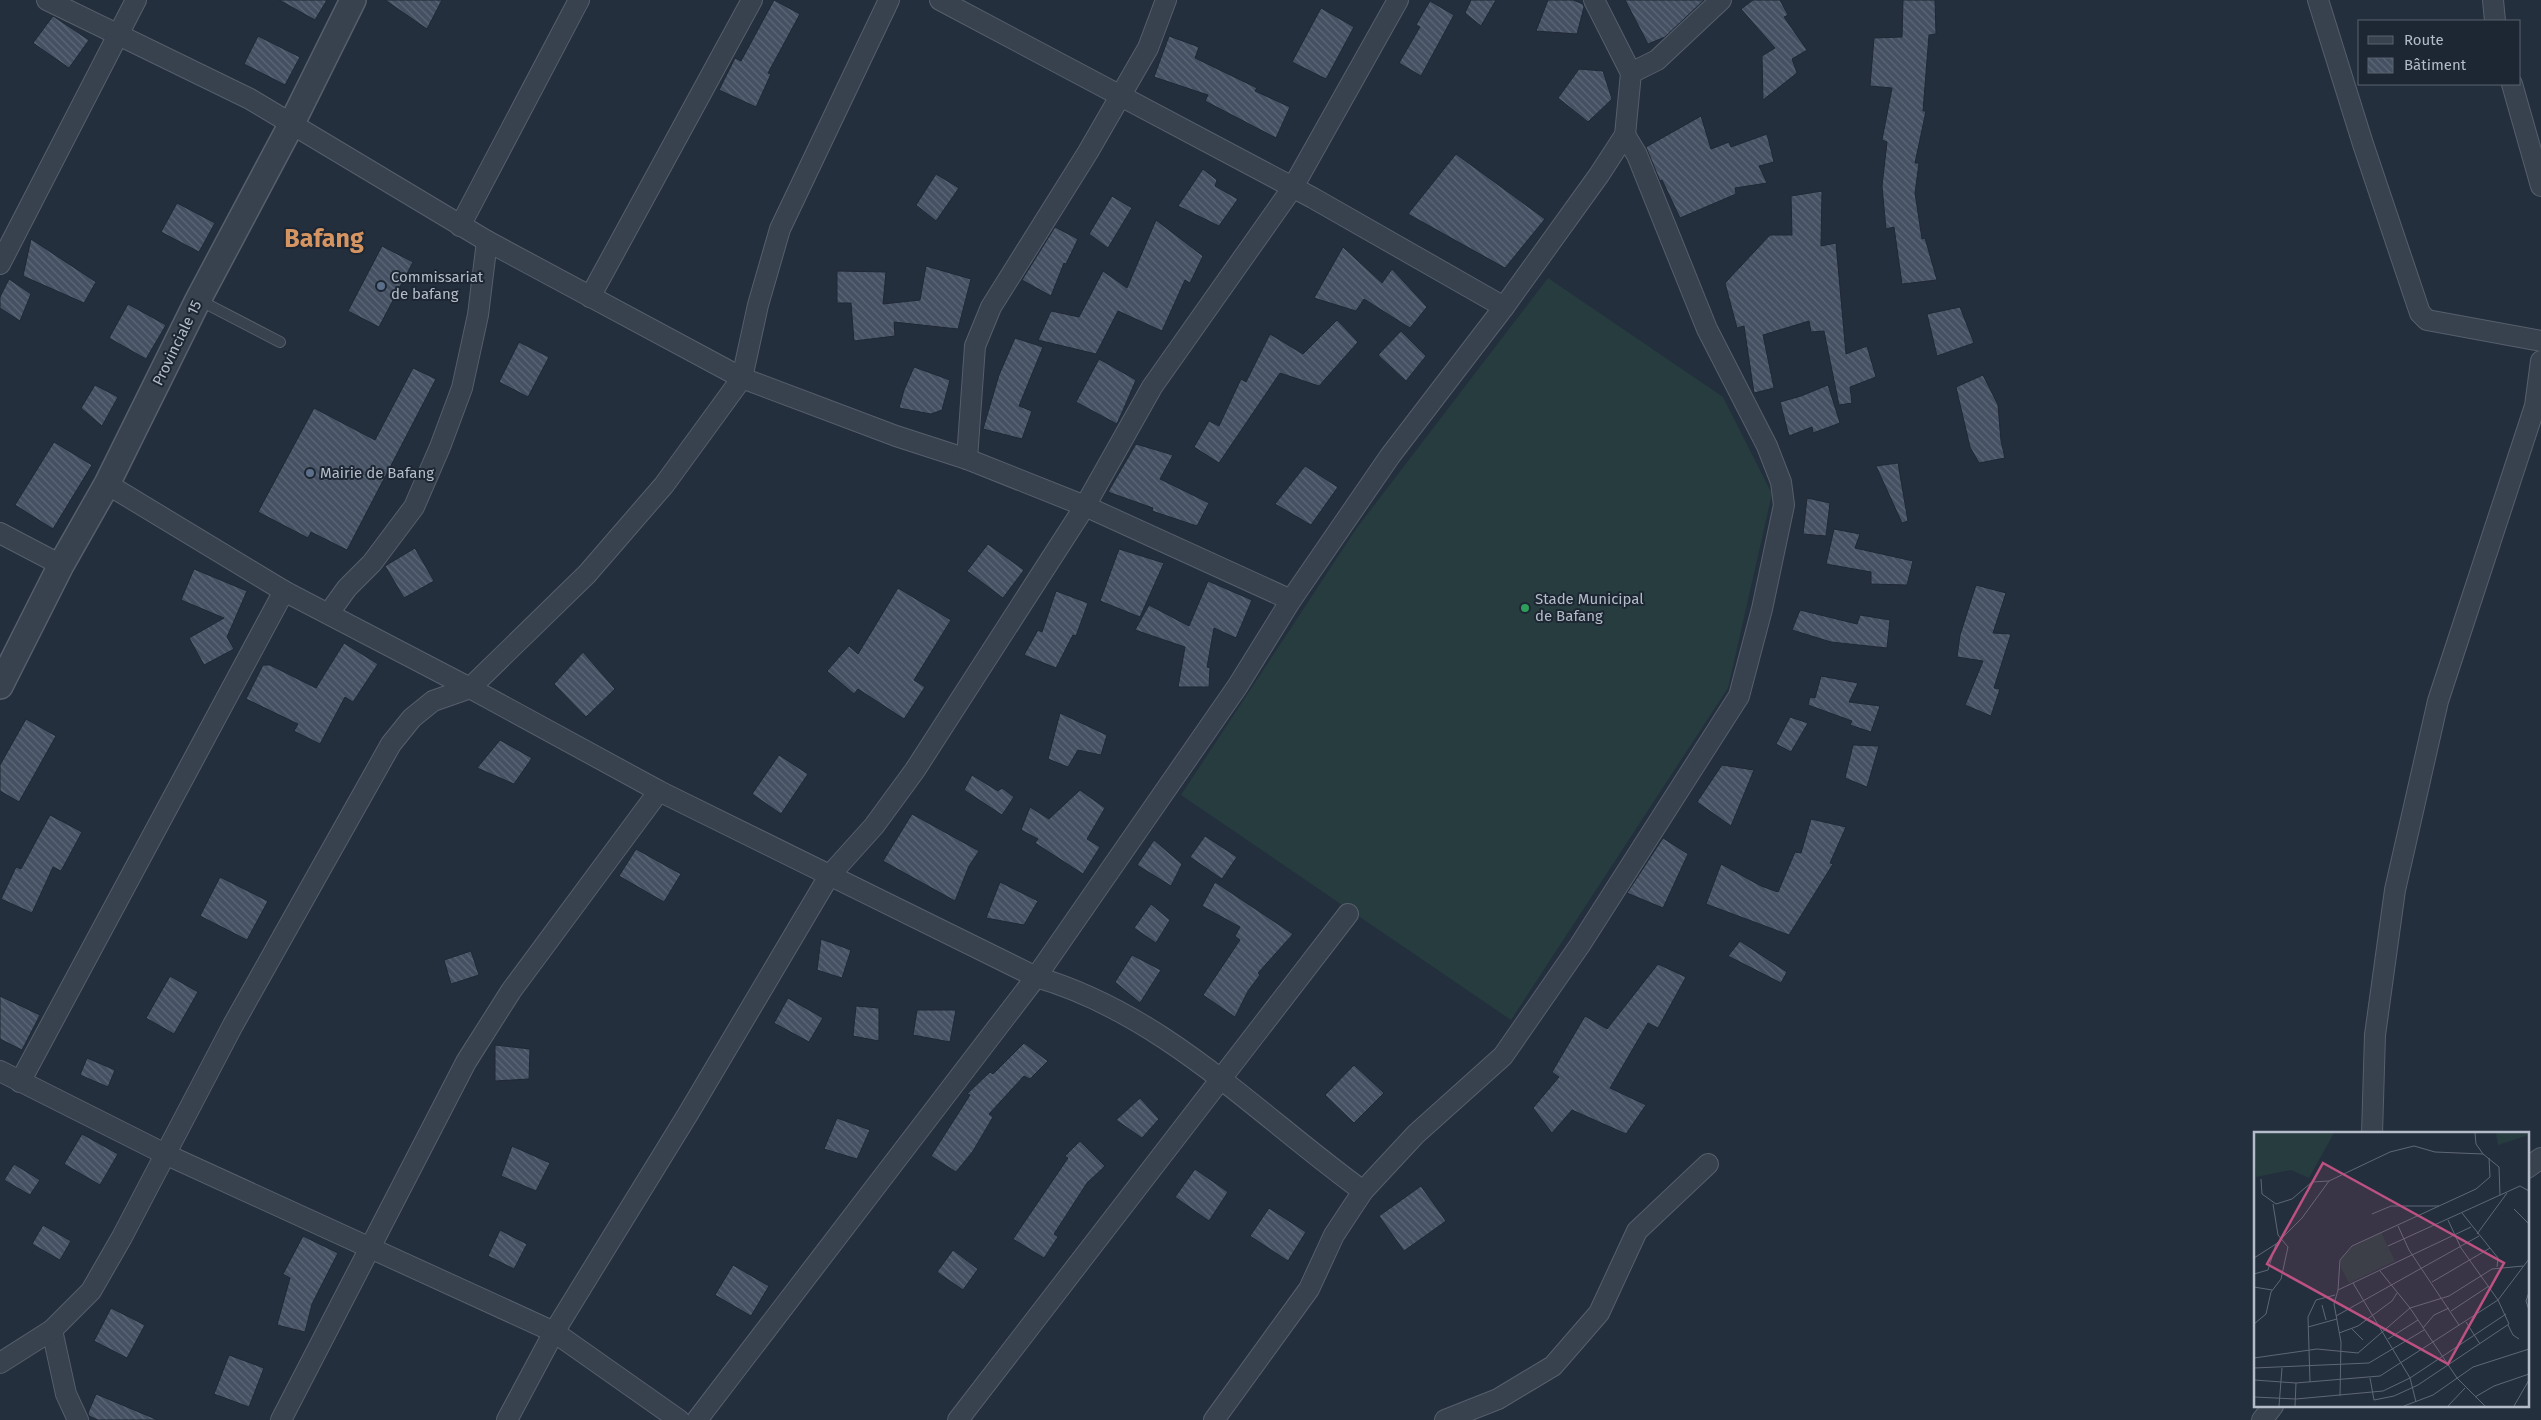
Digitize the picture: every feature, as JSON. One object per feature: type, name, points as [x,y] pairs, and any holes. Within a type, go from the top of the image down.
[{"type":"street","points":[[48,0],[250,99],[460,226],[742,378],[896,436],[967,459],[1085,506],[1291,600]]},
{"type":"street","points":[[0,264],[136,0]]},
{"type":"street","name":"Provinciale 15","points":[[0,686],[61,565],[107,484],[198,300],[291,125],[353,0]]},
{"type":"street","points":[[460,226],[579,0]]},
{"type":"street","points":[[590,297],[752,0]]},
{"type":"street","points":[[0,1363],[52,1330],[91,1291],[122,1237],[232,1025],[391,744],[412,718],[433,701],[470,688],[587,574],[664,485],[742,378],[758,305],[780,230],[889,0]]},
{"type":"street","points":[[940,0],[1292,187],[1504,307]]},
{"type":"street","points":[[967,459],[975,346],[991,308],[1088,152],[1148,48],[1166,0]]},
{"type":"street","points":[[507,1420],[554,1332],[688,1114],[829,876],[874,826],[915,770],[1085,506],[1152,386],[1292,187],[1398,0]]},
{"type":"street","points":[[697,1420],[1036,977],[1237,687],[1291,600],[1390,456],[1504,307],[1599,176],[1626,135],[1631,73],[1594,0]]},
{"type":"street","points":[[1631,73],[1656,60],[1721,0]]},
{"type":"street","points":[[2318,0],[2363,144],[2420,313],[2428,320],[2541,341]]},
{"type":"street","points":[[2493,0],[2495,20]]},
{"type":"street","points":[[2512,85],[2541,186]]},
{"type":"street","points":[[1214,1420],[1309,1289],[1334,1236],[1364,1191],[1416,1134],[1503,1056],[1580,945],[1739,696],[1762,609],[1784,504],[1781,482],[1767,446],[1707,329],[1637,155],[1626,135]]},
{"type":"street","points":[[329,614],[347,588],[372,563],[414,507],[440,447],[462,388],[478,315],[487,241]]},
{"type":"street","points":[[2372,1132],[2375,1035],[2395,890],[2438,701],[2535,406],[2541,361]]},
{"type":"street","points":[[107,484],[284,591],[470,688],[659,791],[1036,977],[1068,986],[1098,1001],[1155,1034],[1220,1077],[1330,1166],[1364,1191]]},
{"type":"street","points":[[0,533],[61,565]]},
{"type":"street","points":[[20,1082],[284,591]]},
{"type":"street","points":[[281,1420],[466,1062],[512,990],[659,791]]},
{"type":"street","points":[[958,1420],[1220,1077],[1348,914]]},
{"type":"street","points":[[0,1071],[165,1154],[554,1332],[679,1420]]},
{"type":"street","points":[[2528,1167],[2541,1158]]},
{"type":"street","points":[[1445,1420],[1498,1399],[1553,1366],[1599,1313],[1637,1231],[1708,1164]]},
{"type":"street","points":[[52,1330],[66,1394],[78,1420]]},
{"type":"street","points":[[2262,1420],[2271,1408]]},
{"type":"lane","points":[[198,300],[280,342]]},
{"type":"green space","name":"Stade Municipal de Bafang","points":[[1548,278],[1723,397],[1772,494],[1728,688],[1511,1020],[1181,795],[1356,529]]},
{"type":"building","points":[[279,0],[327,0],[315,20]]},
{"type":"building","points":[[385,0],[442,0],[427,29]]},
{"type":"building","points":[[774,0],[800,14],[768,73],[771,74],[756,107],[719,90],[735,58],[741,61]]},
{"type":"building","points":[[1471,0],[1496,0],[1481,26],[1465,13]]},
{"type":"building","points":[[1548,0],[1573,0],[1583,4],[1584,7],[1577,34],[1536,31]]},
{"type":"building","points":[[1625,0],[1704,0],[1665,37],[1648,44]]},
{"type":"building","points":[[1753,0],[1780,0],[1788,15],[1784,17],[1807,50],[1792,59],[1797,73],[1763,100],[1762,56],[1775,48],[1741,9]]},
{"type":"building","points":[[1903,0],[1935,0],[1936,34],[1929,35],[1923,111],[1926,111],[1915,163],[1919,163],[1915,193],[1922,239],[1925,238],[1937,280],[1902,284],[1894,227],[1886,229],[1882,186],[1887,142],[1882,140],[1892,88],[1870,86],[1874,38],[1902,37]]},
{"type":"building","points":[[1430,1],[1454,15],[1421,76],[1399,63],[1420,27],[1416,25]]},
{"type":"building","points":[[1321,8],[1354,27],[1326,79],[1292,62]]},
{"type":"building","points":[[53,16],[89,40],[69,68],[33,43]]},
{"type":"building","points":[[258,36],[300,57],[285,85],[244,64]]},
{"type":"building","points":[[1169,36],[1199,47],[1195,58],[1257,88],[1255,91],[1290,107],[1276,138],[1205,101],[1208,95],[1154,77]]},
{"type":"building","points":[[1579,69],[1603,71],[1612,99],[1588,122],[1558,98]]},
{"type":"building","points":[[1701,116],[1711,149],[1729,142],[1731,147],[1767,134],[1774,162],[1759,166],[1767,183],[1735,188],[1736,194],[1680,218],[1662,180],[1660,181],[1646,147]]},
{"type":"building","points":[[1456,154],[1545,219],[1505,268],[1408,214]]},
{"type":"building","points":[[1203,169],[1217,180],[1215,186],[1238,199],[1219,226],[1178,206]]},
{"type":"building","points":[[936,174],[959,188],[936,221],[916,205]]},
{"type":"building","points":[[1822,191],[1821,246],[1836,243],[1846,354],[1867,346],[1876,377],[1850,387],[1852,403],[1839,405],[1824,331],[1811,332],[1809,321],[1763,335],[1774,388],[1754,393],[1744,326],[1737,328],[1725,283],[1770,235],[1792,235],[1791,196]]},
{"type":"building","points":[[1112,196],[1132,208],[1108,248],[1089,234]]},
{"type":"building","points":[[177,203],[215,223],[199,252],[161,232]]},
{"type":"building","points":[[1156,220],[1203,256],[1190,283],[1185,280],[1162,331],[1118,311],[1096,354],[1038,340],[1051,311],[1079,317],[1103,271],[1127,288]]},
{"type":"building","points":[[1055,227],[1078,239],[1066,264],[1064,263],[1051,296],[1022,280]]},
{"type":"building","points":[[31,239],[96,282],[84,303],[23,276]]},
{"type":"building","name":"Commissariat de bafang","points":[[382,246],[413,262],[379,327],[348,311]]},
{"type":"building","points":[[1343,247],[1382,283],[1392,269],[1427,307],[1410,328],[1364,299],[1356,311],[1314,298]]},
{"type":"building","points":[[926,266],[971,279],[958,329],[894,322],[895,336],[854,341],[851,303],[837,303],[837,271],[886,272],[883,304],[920,300]]},
{"type":"building","points":[[9,279],[31,294],[20,321],[0,308],[0,297]]},
{"type":"building","points":[[128,304],[166,325],[146,359],[109,338]]},
{"type":"building","points":[[1960,307],[1974,343],[1937,356],[1927,314]]},
{"type":"building","points":[[1337,320],[1358,342],[1319,386],[1280,373],[1219,463],[1194,447],[1209,421],[1219,426],[1241,379],[1246,382],[1270,334],[1303,354]]},
{"type":"building","points":[[1401,331],[1426,356],[1406,381],[1378,355]]},
{"type":"building","points":[[1015,338],[1043,347],[1019,406],[1032,411],[1022,439],[983,429],[999,375]]},
{"type":"building","points":[[519,342],[549,357],[528,397],[499,382]]},
{"type":"building","points":[[1099,359],[1136,380],[1117,424],[1076,402]]},
{"type":"building","points":[[914,367],[950,380],[942,410],[931,414],[899,408]]},
{"type":"building","points":[[413,368],[436,379],[347,550],[311,532],[308,538],[258,512],[314,408],[375,440]]},
{"type":"building","points":[[1983,375],[1998,405],[2001,441],[2005,458],[1979,463],[1970,447],[1956,387]]},
{"type":"building","points":[[95,385],[118,397],[102,426],[81,408]]},
{"type":"building","points":[[1828,385],[1840,423],[1813,433],[1812,427],[1789,436],[1780,402]]},
{"type":"building","points":[[54,442],[92,465],[53,529],[15,505]]},
{"type":"building","points":[[1136,444],[1173,455],[1160,479],[1209,503],[1197,526],[1152,511],[1153,508],[1108,492]]},
{"type":"building","points":[[1898,463],[1908,521],[1902,523],[1876,466]]},
{"type":"building","points":[[1305,466],[1338,487],[1311,525],[1275,504]]},
{"type":"building","points":[[1807,498],[1830,503],[1826,536],[1803,534]]},
{"type":"building","points":[[1834,529],[1860,534],[1855,548],[1913,561],[1907,585],[1871,584],[1871,572],[1826,564]]},
{"type":"building","points":[[988,544],[1024,570],[1003,598],[967,571]]},
{"type":"building","points":[[415,548],[434,581],[404,598],[385,566]]},
{"type":"building","points":[[1119,549],[1164,563],[1140,617],[1100,601]]},
{"type":"building","points":[[194,569],[247,591],[227,637],[234,649],[204,665],[189,638],[224,618],[181,600]]},
{"type":"building","points":[[1208,581],[1252,600],[1236,638],[1214,628],[1207,667],[1210,668],[1209,687],[1178,687],[1185,647],[1135,630],[1149,605],[1189,626]]},
{"type":"building","points":[[1976,585],[2006,593],[1993,633],[2011,634],[1994,688],[2000,689],[1991,716],[1965,705],[1983,661],[1957,657],[1960,635]]},
{"type":"building","points":[[898,588],[951,620],[914,680],[925,687],[904,719],[858,689],[854,694],[827,671],[849,646],[858,654]]},
{"type":"building","points":[[1056,591],[1088,603],[1076,636],[1073,635],[1056,668],[1024,655],[1038,630],[1042,632]]},
{"type":"building","points":[[1800,610],[1857,624],[1860,615],[1890,620],[1887,648],[1831,642],[1792,630]]},
{"type":"building","points":[[344,643],[378,664],[353,702],[345,697],[320,744],[294,731],[298,724],[246,699],[263,665],[270,665],[316,688]]},
{"type":"building","points":[[583,652],[615,689],[586,717],[554,684]]},
{"type":"building","points":[[1821,676],[1858,683],[1849,702],[1880,706],[1871,732],[1850,725],[1852,721],[1808,705],[1810,697],[1815,698]]},
{"type":"building","points":[[1060,713],[1107,735],[1101,755],[1078,750],[1068,767],[1048,759]]},
{"type":"building","points":[[1790,717],[1808,723],[1791,752],[1776,744]]},
{"type":"building","points":[[26,719],[56,736],[19,802],[0,791],[0,765]]},
{"type":"building","points":[[500,740],[532,758],[514,784],[477,768]]},
{"type":"building","points":[[1853,745],[1879,746],[1867,787],[1845,778]]},
{"type":"building","points":[[779,755],[808,774],[781,814],[752,794]]},
{"type":"building","points":[[1722,765],[1754,770],[1731,826],[1697,802]]},
{"type":"building","points":[[972,775],[998,791],[1002,788],[1014,797],[1002,815],[964,790]]},
{"type":"building","points":[[1080,790],[1105,808],[1087,839],[1100,847],[1083,874],[1035,843],[1038,839],[1021,830],[1030,807],[1049,819]]},
{"type":"building","points":[[912,814],[979,851],[969,866],[955,901],[883,861]]},
{"type":"building","points":[[50,815],[82,832],[61,871],[53,867],[32,913],[1,899],[16,867],[21,869]]},
{"type":"building","points":[[1811,819],[1846,827],[1830,863],[1833,864],[1789,935],[1706,904],[1721,864],[1761,886],[1778,892],[1795,852],[1801,853]]},
{"type":"building","points":[[1205,836],[1237,857],[1222,879],[1190,857]]},
{"type":"building","points":[[1663,838],[1688,854],[1663,908],[1627,893]]},
{"type":"building","points":[[1154,840],[1182,864],[1171,886],[1137,865]]},
{"type":"building","points":[[636,849],[681,874],[664,902],[619,876]]},
{"type":"building","points":[[220,877],[268,901],[247,940],[200,916]]},
{"type":"building","points":[[1000,882],[1038,901],[1024,925],[986,918]]},
{"type":"building","points":[[1215,882],[1293,934],[1258,973],[1260,975],[1248,991],[1235,1017],[1203,995],[1240,940],[1235,936],[1240,927],[1202,906]]},
{"type":"building","points":[[1151,904],[1170,920],[1156,943],[1134,928]]},
{"type":"building","points":[[821,939],[851,950],[842,978],[817,970]]},
{"type":"building","points":[[1740,941],[1787,972],[1781,983],[1728,956]]},
{"type":"building","points":[[471,951],[479,975],[451,984],[444,960]]},
{"type":"building","points":[[1132,955],[1161,970],[1140,1003],[1115,982]]},
{"type":"building","points":[[1658,964],[1686,977],[1658,1028],[1648,1023],[1610,1088],[1646,1105],[1626,1134],[1572,1110],[1552,1133],[1533,1108],[1559,1077],[1552,1072],[1585,1016],[1607,1029]]},
{"type":"building","points":[[170,976],[198,992],[174,1034],[146,1018]]},
{"type":"building","points":[[0,996],[40,1015],[22,1050],[0,1039]]},
{"type":"building","points":[[788,998],[823,1018],[809,1042],[774,1023]]},
{"type":"building","points":[[856,1006],[879,1008],[879,1041],[853,1036]]},
{"type":"building","points":[[917,1010],[956,1010],[950,1042],[913,1035]]},
{"type":"building","points":[[1024,1043],[1048,1061],[1030,1079],[1024,1076],[989,1114],[993,1117],[973,1151],[956,1172],[931,1156],[970,1095],[967,1094],[990,1072],[993,1074]]},
{"type":"building","points":[[495,1045],[530,1049],[529,1079],[495,1081]]},
{"type":"building","points":[[87,1058],[115,1070],[108,1087],[80,1075]]},
{"type":"building","points":[[1354,1065],[1384,1093],[1354,1123],[1325,1095]]},
{"type":"building","points":[[1140,1098],[1159,1119],[1142,1138],[1116,1120]]},
{"type":"building","points":[[837,1118],[870,1130],[857,1159],[824,1149]]},
{"type":"building","points":[[82,1134],[118,1154],[100,1185],[64,1164]]},
{"type":"building","points":[[1080,1141],[1105,1166],[1087,1183],[1054,1234],[1058,1237],[1044,1258],[1013,1239],[1068,1158],[1065,1156]]},
{"type":"building","points":[[512,1146],[550,1163],[536,1191],[501,1176]]},
{"type":"building","points":[[14,1164],[40,1180],[30,1195],[4,1180]]},
{"type":"building","points":[[1195,1169],[1228,1192],[1209,1221],[1175,1197]]},
{"type":"building","points":[[1421,1186],[1446,1221],[1404,1251],[1379,1216]]},
{"type":"building","points":[[1269,1208],[1306,1232],[1288,1261],[1250,1236]]},
{"type":"building","points":[[43,1225],[71,1241],[60,1260],[32,1244]]},
{"type":"building","points":[[500,1230],[527,1244],[514,1269],[488,1256]]},
{"type":"building","points":[[303,1236],[338,1253],[312,1304],[305,1332],[277,1325],[290,1278],[283,1274]]},
{"type":"building","points":[[953,1250],[978,1269],[963,1290],[937,1272]]},
{"type":"building","points":[[733,1265],[769,1286],[751,1316],[715,1295]]},
{"type":"building","points":[[111,1308],[145,1325],[127,1358],[94,1341]]},
{"type":"building","points":[[229,1355],[264,1368],[249,1407],[214,1394]]},
{"type":"building","points":[[96,1394],[158,1420],[98,1420],[89,1416],[88,1413]]},
{"type":"place","name":"Commissariat de bafang","points":[[381,286]]},
{"type":"place","name":"Mairie de Bafang","points":[[310,473]]},
{"type":"place","name":"Stade Municipal de Bafang","points":[[1525,608]]},
{"type":"district","name":"Bafang","points":[[324,239]]}]
